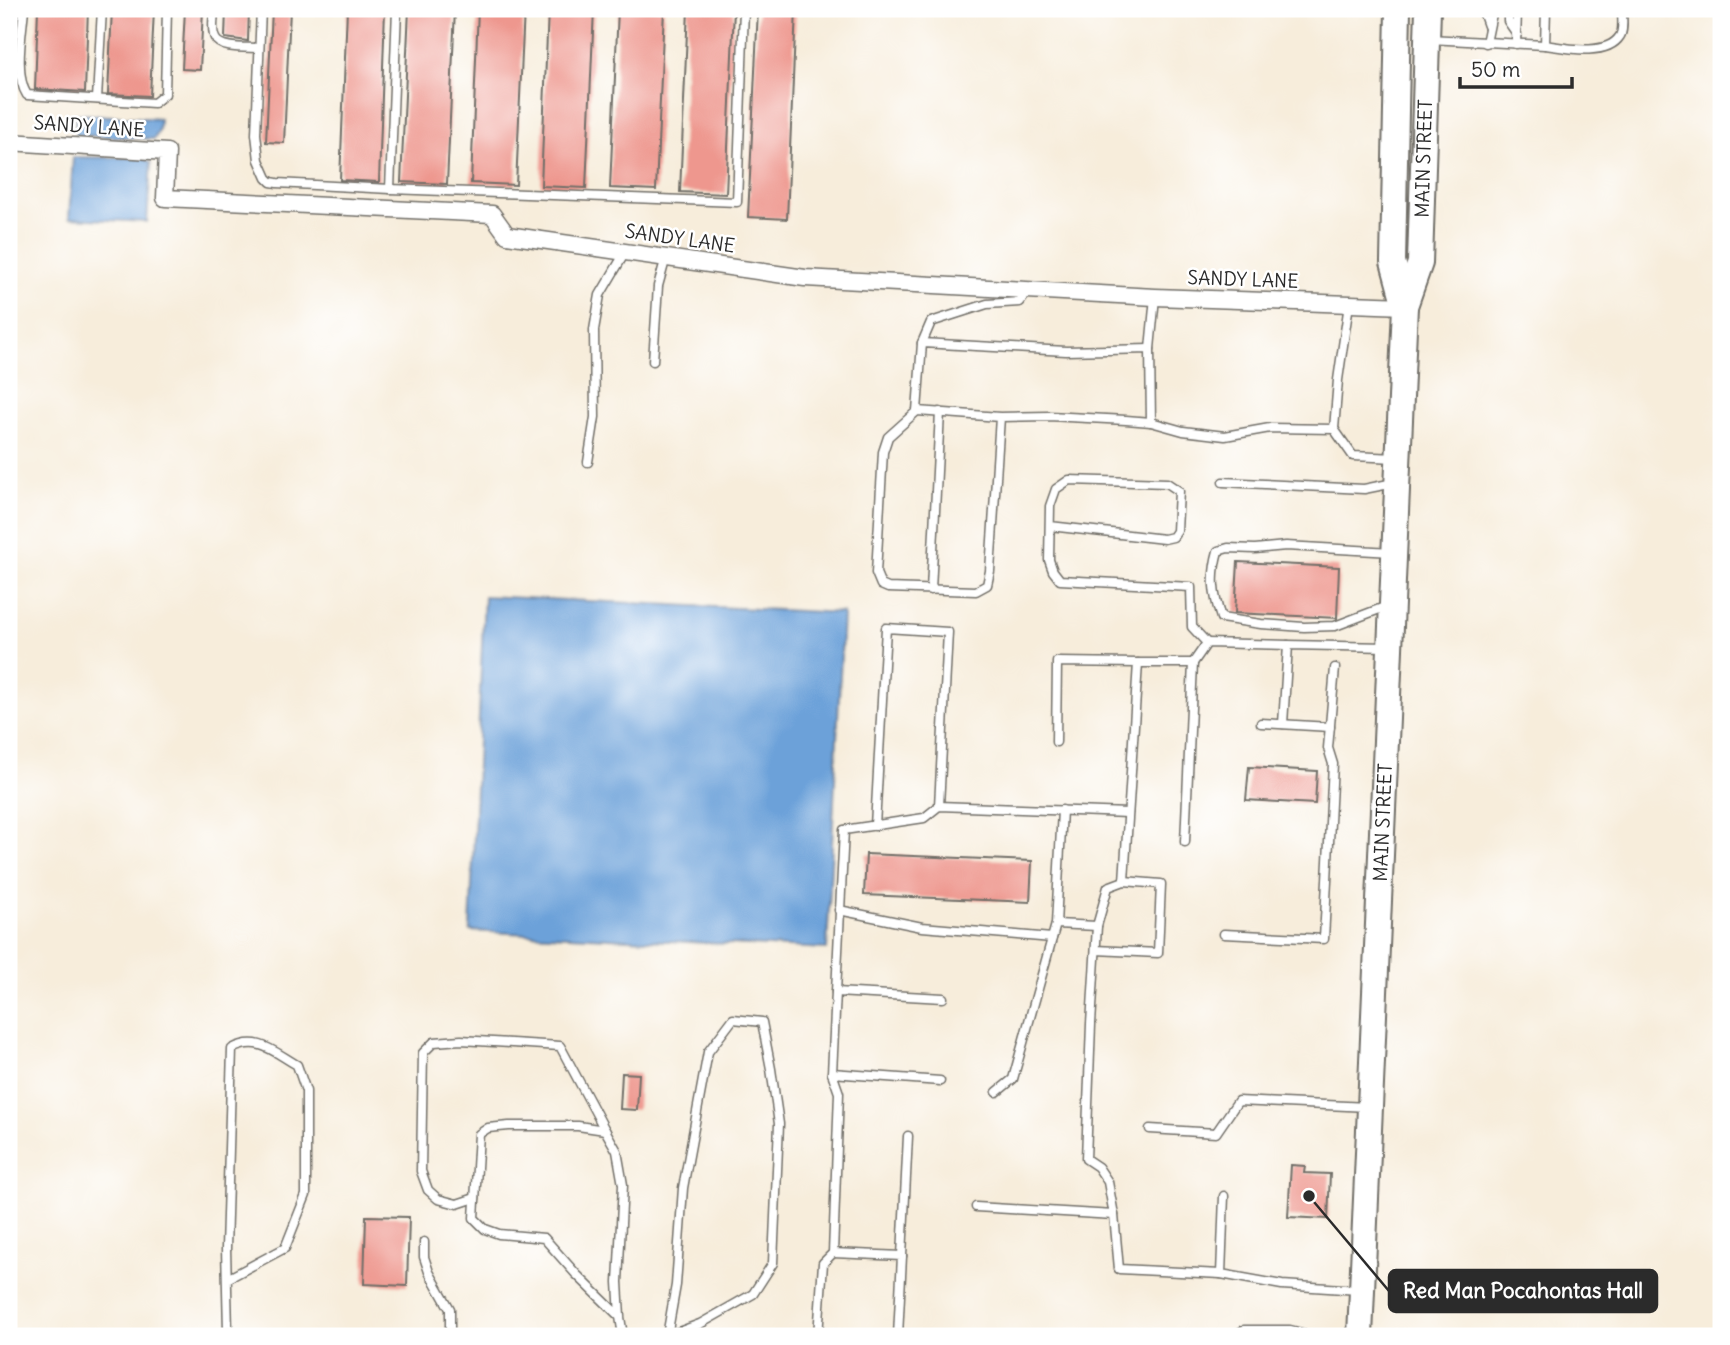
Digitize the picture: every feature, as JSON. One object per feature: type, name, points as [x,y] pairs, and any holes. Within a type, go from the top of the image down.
[{"type":"main road","name":"MAIN STREET","points":[[1360,1336],[1405,306],[1393,261],[1398,9]]},
{"type":"main road","name":"MAIN STREET","points":[[1405,306],[1420,263],[1428,9]]},
{"type":"street","name":"SANDY LANE","points":[[9,142],[167,152],[165,198],[492,214],[507,235],[805,278],[1155,297],[1405,306]]},
{"type":"lane","points":[[24,9],[19,75],[27,95],[154,103],[165,94],[167,9]]},
{"type":"lane","points":[[97,99],[102,9]]},
{"type":"lane","points":[[214,9],[214,37],[217,42],[229,47],[260,48]]},
{"type":"lane","points":[[261,9],[256,134],[258,160],[271,182],[737,202],[744,9]]},
{"type":"lane","points":[[390,189],[397,9]]},
{"type":"lane","points":[[1482,9],[1489,27]]},
{"type":"lane","points":[[1486,43],[1493,9]]},
{"type":"lane","points":[[1508,9],[1508,20],[1517,34]]},
{"type":"lane","points":[[1516,44],[1517,9]]},
{"type":"lane","points":[[1545,45],[1546,9]]},
{"type":"lane","points":[[1427,39],[1594,49],[1609,45],[1619,37],[1622,9]]},
{"type":"lane","points":[[588,462],[594,417],[594,330],[600,295],[626,251]]},
{"type":"lane","points":[[653,361],[658,286],[666,257]]},
{"type":"lane","points":[[1000,416],[987,585],[976,592],[888,589],[881,585],[876,573],[883,452],[888,437],[917,411],[922,343],[931,322],[987,304],[1020,302],[1028,290]]},
{"type":"lane","points":[[1152,422],[1150,349],[1155,297]]},
{"type":"lane","points":[[1349,304],[1334,429],[1353,456],[1399,470]]},
{"type":"lane","points":[[922,343],[1066,351],[1150,349]]},
{"type":"lane","points":[[917,411],[1152,422],[1183,432],[1225,436],[1270,428],[1334,429]]},
{"type":"lane","points":[[931,590],[940,412]]},
{"type":"lane","points":[[1223,482],[1364,489],[1399,470]]},
{"type":"lane","points":[[1050,526],[1164,539],[1172,537],[1177,531],[1179,491],[1167,483],[1069,480],[1056,489],[1050,506],[1049,560],[1060,580],[1191,587],[1192,627],[1207,643],[1391,647]]},
{"type":"lane","points":[[1393,604],[1335,626],[1261,624],[1221,618],[1215,600],[1213,568],[1217,551],[1228,548],[1255,550],[1286,546],[1395,552]]},
{"type":"lane","points":[[875,825],[886,628],[948,632],[939,806]]},
{"type":"lane","points":[[1185,842],[1193,663],[1207,643]]},
{"type":"lane","points":[[1283,724],[1288,645]]},
{"type":"lane","points":[[1056,742],[1057,662],[1193,663]]},
{"type":"lane","points":[[1124,881],[1138,663]]},
{"type":"lane","points":[[1224,934],[1324,939],[1333,764],[1328,748],[1335,668]]},
{"type":"lane","points":[[1261,723],[1330,727]]},
{"type":"lane","points":[[818,1336],[822,1263],[832,1253],[839,1093],[832,1073],[844,830],[924,818],[939,806],[1129,813]]},
{"type":"lane","points":[[997,1092],[1013,1079],[1056,925],[1062,810]]},
{"type":"lane","points":[[1096,950],[1158,953],[1161,884],[1124,881],[1108,887],[1097,926],[1086,1159],[1098,1167],[1108,1182],[1119,1269],[1221,1274],[1282,1285],[1362,1290]]},
{"type":"lane","points":[[839,910],[922,926],[1052,938]]},
{"type":"lane","points":[[1056,925],[1097,926]]},
{"type":"lane","points":[[835,992],[943,998]]},
{"type":"lane","points":[[733,1019],[762,1022],[779,1124],[773,1263],[753,1294],[700,1324],[668,1336],[676,1285],[683,1188],[708,1052],[733,1019]]},
{"type":"lane","points":[[475,1198],[457,1204],[438,1199],[429,1190],[421,1171],[423,1053],[434,1042],[461,1040],[560,1046],[617,1151],[623,1185],[618,1282],[623,1336]]},
{"type":"lane","points":[[227,1279],[285,1248],[306,1195],[306,1091],[297,1065],[260,1043],[241,1044],[232,1049],[226,1248],[227,1279],[229,1336]]},
{"type":"lane","points":[[832,1073],[940,1081]]},
{"type":"lane","points":[[1150,1129],[1216,1133],[1238,1101],[1370,1108]]},
{"type":"lane","points":[[605,1130],[578,1126],[488,1128],[479,1134],[474,1217],[485,1229],[499,1234],[544,1238],[620,1317]]},
{"type":"lane","points":[[898,1336],[908,1136]]},
{"type":"lane","points":[[1221,1274],[1224,1196]]},
{"type":"lane","points":[[976,1207],[1114,1215]]},
{"type":"lane","points":[[424,1242],[424,1257],[429,1272],[450,1309],[450,1336]]},
{"type":"lane","points":[[832,1253],[902,1256]]},
{"type":"lane","points":[[1234,1336],[1244,1330],[1290,1330],[1303,1336]]},
{"type":"water","points":[[76,114],[160,119],[159,131],[154,139],[75,135]]},
{"type":"water","points":[[73,157],[144,158],[151,163],[147,222],[69,218]]},
{"type":"water","points":[[484,596],[843,613],[827,949],[470,931]]},
{"type":"building","points":[[38,9],[88,9],[85,92],[35,89]]},
{"type":"building","points":[[112,9],[154,9],[150,96],[108,94]]},
{"type":"building","points":[[185,9],[203,9],[200,70],[182,69]]},
{"type":"building","points":[[226,9],[249,9],[248,41],[225,38]]},
{"type":"building","points":[[272,9],[290,9],[284,143],[266,142]]},
{"type":"building","points":[[347,9],[385,9],[379,182],[340,180]]},
{"type":"building","points":[[409,9],[455,9],[447,184],[401,182]]},
{"type":"building","points":[[478,9],[524,9],[516,185],[471,183]]},
{"type":"building","points":[[548,9],[594,9],[586,188],[541,186]]},
{"type":"building","points":[[618,9],[664,9],[656,190],[610,188]]},
{"type":"building","points":[[688,9],[734,9],[726,194],[680,192]]},
{"type":"building","points":[[758,9],[796,9],[787,219],[748,217]]},
{"type":"building","points":[[1238,562],[1339,567],[1337,618],[1235,613]]},
{"type":"building","points":[[1249,767],[1317,771],[1315,804],[1246,800]]},
{"type":"building","points":[[866,854],[1032,861],[1030,902],[864,895]]},
{"type":"building","points":[[622,1073],[639,1074],[637,1110],[620,1109]]},
{"type":"building","points":[[1291,1165],[1305,1166],[1304,1173],[1330,1174],[1328,1219],[1288,1217]]},
{"type":"building","points":[[366,1216],[409,1217],[407,1286],[364,1284]]},
{"type":"place","name":"Red Man Pocahontas Hall","points":[[1309,1196]]}]
